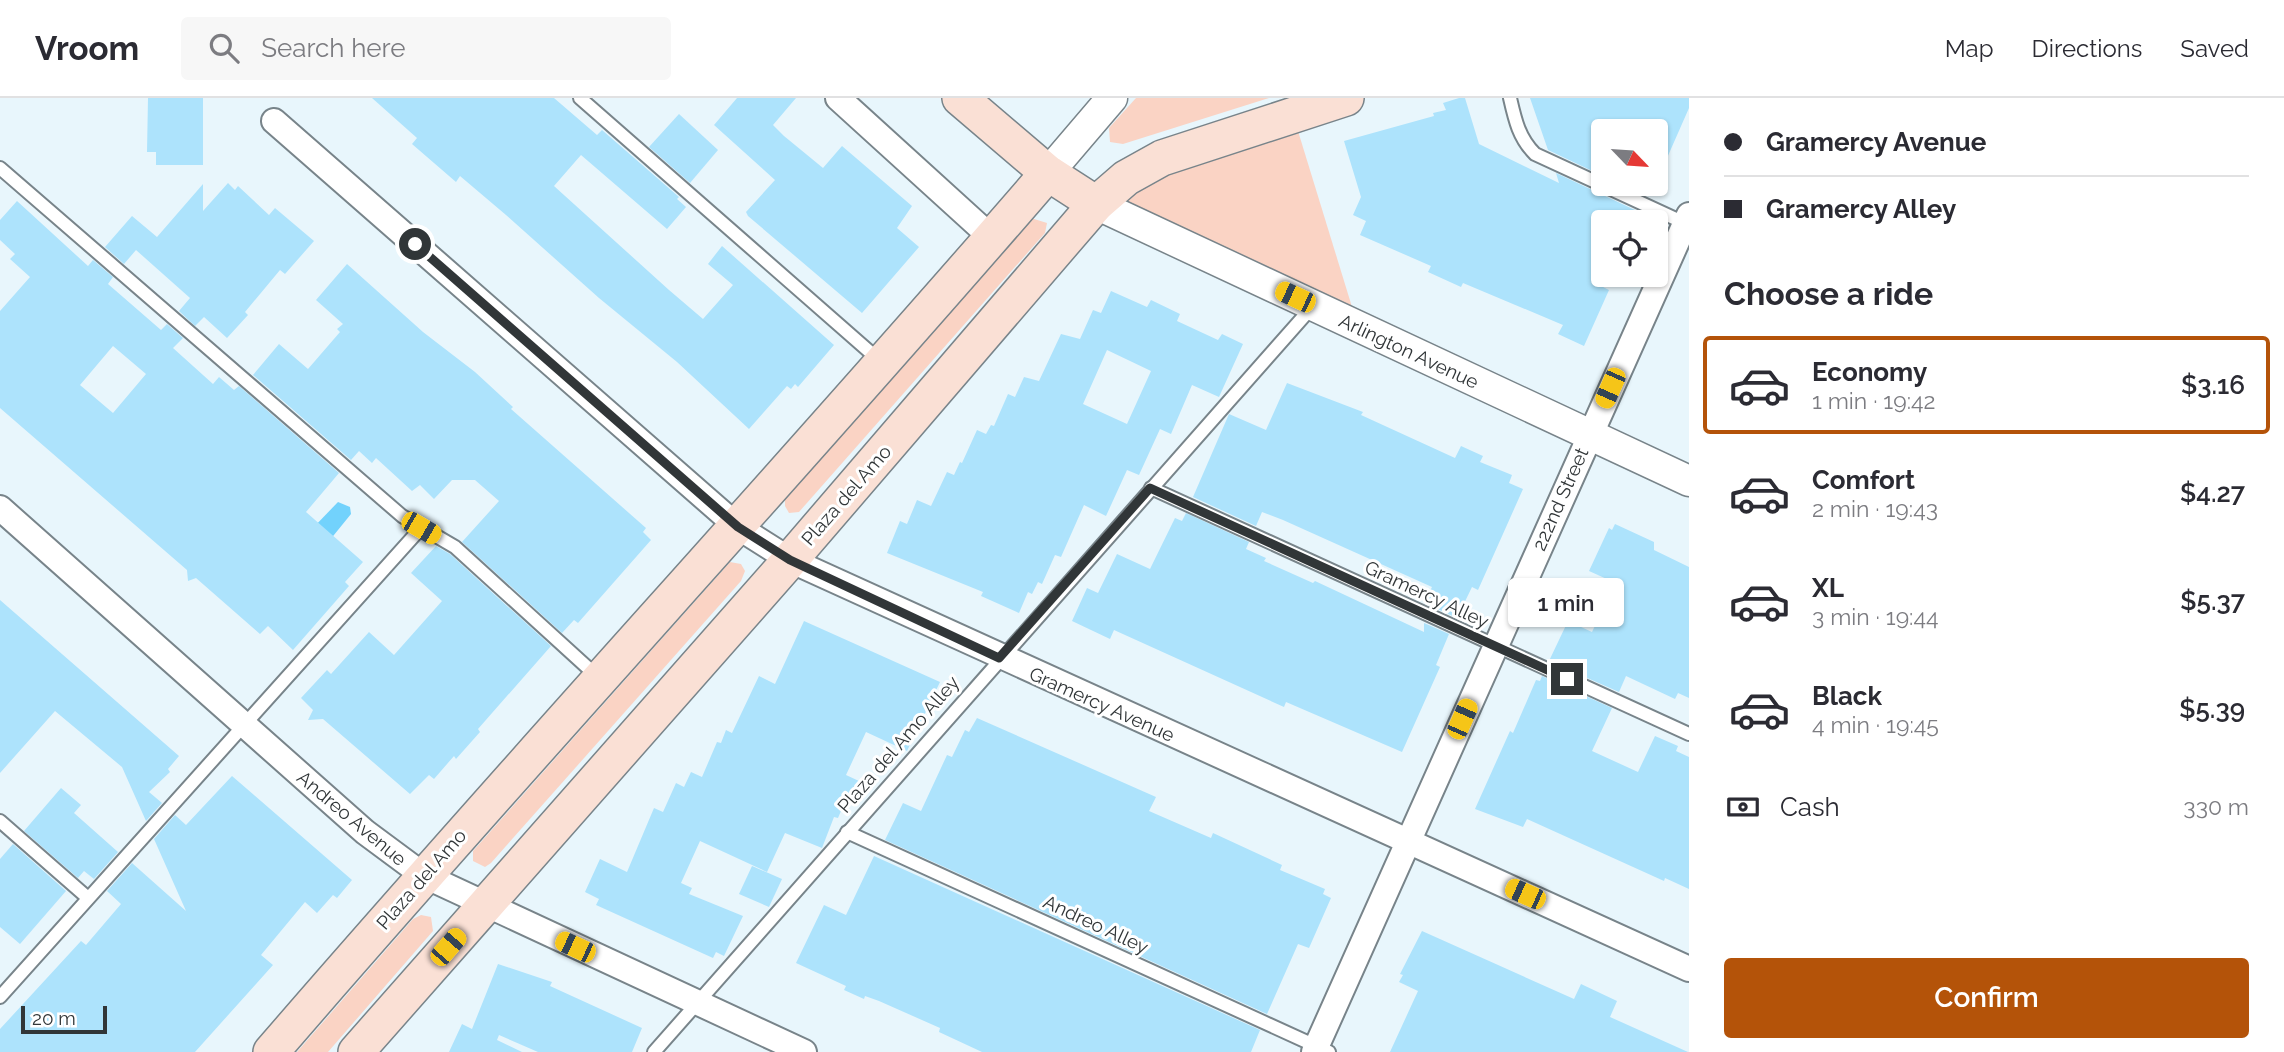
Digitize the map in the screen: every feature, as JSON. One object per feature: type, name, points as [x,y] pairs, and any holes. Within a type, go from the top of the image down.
[{"type":"main road","name":"Arlington Avenue","points":[[960,98],[1048,173],[1096,204]]},
{"type":"main road","name":"Plaza del Amo","points":[[356,1052],[790,560],[1096,204],[1126,178],[1162,158],[1346,98]]},
{"type":"main road","name":"Plaza del Amo","points":[[271,1052],[423,876],[738,527],[1048,173]]},
{"type":"street","points":[[838,98],[992,238]]},
{"type":"street","points":[[1048,173],[1112,98]]},
{"type":"street","name":"Gramercy Avenue","points":[[274,121],[738,527],[790,560],[999,658],[1689,969]]},
{"type":"street","name":"Arlington Avenue","points":[[1096,204],[1689,481]]},
{"type":"street","name":"222nd Street","points":[[1320,1050],[1494,646],[1588,435],[1688,221]]},
{"type":"street","name":"Andreo Avenue","points":[[0,508],[365,832],[423,876],[804,1052]]},
{"type":"lane","points":[[579,98],[882,363]]},
{"type":"lane","points":[[1510,98],[1524,144],[1535,154],[1688,221]]},
{"type":"lane","points":[[0,168],[391,507],[455,547],[601,679]]},
{"type":"lane","name":"Plaza del Amo Alley","points":[[654,1052],[999,658],[1313,306]]},
{"type":"lane","name":"Gramercy Alley","points":[[1150,488],[1689,734]]},
{"type":"lane","points":[[0,997],[421,528]]},
{"type":"lane","points":[[0,821],[88,898]]},
{"type":"lane","name":"Andreo Alley","points":[[847,832],[1320,1050]]},
{"type":"shaded area","points":[[1136,98],[1269,98],[1123,144],[1110,142],[1109,128]]},
{"type":"shaded area","points":[[1294,118],[1356,320],[1103,202]]},
{"type":"shaded area","points":[[1031,218],[1047,223],[1045,233],[799,512],[789,513],[785,506],[785,496]]},
{"type":"shaded area","points":[[730,562],[741,564],[745,571],[741,581],[491,863],[485,867],[473,861],[473,851]]},
{"type":"shaded area","points":[[421,915],[431,917],[433,931],[328,1052],[297,1052],[413,919]]},
{"type":"water","points":[[338,502],[350,507],[351,514],[325,546],[311,530]]},
{"type":"building","points":[[148,98],[203,98],[203,165],[156,165],[156,152],[147,152]]},
{"type":"building","points":[[372,98],[554,98],[597,135],[602,130],[679,197],[677,199],[686,207],[667,229],[581,155],[554,186],[669,290],[703,319],[733,285],[708,264],[722,246],[834,345],[798,387],[795,384],[791,389],[787,386],[749,429],[677,362],[599,298],[460,176],[456,182],[412,144],[417,138]]},
{"type":"building","points":[[737,98],[796,98],[773,125],[784,136],[823,168],[842,146],[912,206],[897,228],[919,247],[862,313],[748,216],[746,212],[775,180],[714,125]]},
{"type":"building","points":[[1465,98],[1479,144],[1559,183],[1556,173],[1591,189],[1591,196],[1605,196],[1635,210],[1591,210],[1591,287],[1609,290],[1584,346],[1558,334],[1563,325],[1463,283],[1461,287],[1428,272],[1431,266],[1360,235],[1366,221],[1353,215],[1361,197],[1344,141],[1434,116],[1433,113],[1446,110],[1443,103]]},
{"type":"building","points":[[1530,98],[1689,98],[1689,108],[1668,156],[1668,119],[1591,119],[1591,170],[1548,150]]},
{"type":"building","points":[[679,114],[718,150],[690,183],[649,147]]},
{"type":"building","points":[[228,183],[235,190],[238,186],[269,215],[275,208],[314,241],[285,274],[280,270],[245,312],[248,315],[227,338],[204,317],[195,326],[179,311],[190,298],[136,250],[124,264],[105,247],[132,216],[157,237],[203,184],[203,211]]},
{"type":"building","points":[[17,201],[88,266],[93,260],[113,277],[108,284],[161,330],[167,324],[183,338],[173,348],[213,384],[219,377],[234,390],[239,386],[339,473],[306,512],[363,562],[345,582],[349,586],[293,650],[268,626],[260,634],[196,578],[188,581],[187,570],[0,408],[0,311],[30,277],[10,259],[15,254],[0,240],[0,220]],"holes":[[[113,346],[146,374],[113,413],[80,385]]]},
{"type":"building","points":[[347,264],[423,332],[475,372],[513,407],[511,409],[646,528],[643,532],[651,540],[578,623],[574,620],[562,633],[462,542],[499,501],[475,480],[452,480],[434,499],[420,485],[412,491],[376,458],[372,463],[359,451],[351,460],[253,375],[279,344],[308,369],[340,332],[337,329],[343,324],[316,300]]},
{"type":"building","points":[[1111,291],[1147,307],[1151,300],[1180,314],[1177,321],[1218,340],[1222,334],[1243,344],[1219,397],[1192,385],[1171,434],[1160,429],[1139,475],[1127,470],[1106,516],[1084,505],[1061,557],[1055,555],[1042,584],[1038,582],[1032,594],[1028,592],[1019,613],[981,596],[983,592],[887,553],[900,521],[907,524],[917,500],[931,506],[947,472],[954,475],[960,462],[962,463],[977,430],[986,434],[991,425],[994,426],[1008,394],[1015,397],[1024,377],[1039,381],[1061,334],[1080,339],[1093,310],[1101,313]],"holes":[[[1107,350],[1151,371],[1127,424],[1083,404]]]},
{"type":"building","points":[[1287,383],[1363,412],[1361,415],[1455,458],[1461,446],[1483,456],[1480,462],[1512,475],[1509,483],[1523,489],[1478,590],[1472,587],[1457,618],[1424,603],[1432,587],[1262,512],[1256,526],[1193,497],[1229,414],[1266,430]]},
{"type":"building","points":[[1186,513],[1249,542],[1246,549],[1266,558],[1264,561],[1313,583],[1315,581],[1424,632],[1424,623],[1449,634],[1436,665],[1440,667],[1402,752],[1286,702],[1284,707],[1114,630],[1110,639],[1072,621],[1087,588],[1098,593],[1117,554],[1150,569],[1175,518],[1182,521]]},
{"type":"building","points":[[1615,524],[1654,542],[1654,550],[1689,567],[1689,698],[1678,693],[1675,699],[1626,676],[1619,692],[1549,661],[1568,621],[1592,632],[1614,586],[1607,583],[1609,580],[1589,571],[1609,528],[1612,530]]},
{"type":"building","points":[[436,546],[450,554],[551,646],[478,729],[480,732],[456,759],[454,756],[434,779],[429,775],[410,794],[323,719],[308,720],[313,710],[301,698],[327,670],[331,674],[369,632],[394,655],[442,601],[411,573]]},
{"type":"building","points":[[0,600],[179,756],[168,769],[170,772],[149,792],[162,803],[146,821],[122,767],[55,711],[0,773]]},
{"type":"building","points":[[804,621],[940,682],[907,751],[866,732],[846,775],[859,781],[849,806],[844,804],[838,818],[834,817],[822,848],[785,833],[767,872],[700,841],[681,883],[692,888],[689,894],[743,916],[724,956],[716,952],[713,958],[596,905],[599,899],[585,892],[600,859],[627,872],[654,808],[663,812],[676,783],[684,787],[691,772],[702,777],[717,742],[721,743],[726,730],[732,733],[759,676],[775,684]]},
{"type":"building","points":[[1542,676],[1612,708],[1592,751],[1638,772],[1655,736],[1678,746],[1676,751],[1689,757],[1689,889],[1665,878],[1664,881],[1527,819],[1523,827],[1475,809],[1510,731],[1513,733],[1536,680],[1540,681]]},
{"type":"building","points":[[977,718],[1156,797],[1149,811],[1211,838],[1213,833],[1282,865],[1280,870],[1325,889],[1323,894],[1331,898],[1309,948],[1298,944],[1267,1014],[885,840],[903,803],[921,811],[947,755],[952,757],[965,730],[969,732]]},
{"type":"building","points":[[232,776],[352,880],[337,898],[333,895],[317,913],[305,902],[261,955],[273,965],[195,1052],[0,1052],[0,1029],[81,941],[86,945],[121,904],[107,891],[132,863],[186,911],[154,839],[175,815],[186,825]]},
{"type":"building","points":[[61,788],[81,805],[74,813],[118,852],[94,879],[84,871],[78,878],[24,831]]},
{"type":"building","points":[[13,844],[66,891],[20,944],[0,927],[0,859]]},
{"type":"building","points":[[874,856],[1260,1030],[1251,1052],[982,1052],[939,1032],[940,1028],[879,1001],[865,996],[864,999],[844,990],[846,986],[796,963],[824,905],[846,915]]},
{"type":"building","points":[[752,866],[782,879],[769,907],[739,894]]},
{"type":"building","points":[[1422,931],[1574,999],[1581,984],[1617,1001],[1610,1017],[1688,1052],[1390,1052],[1418,991],[1399,982],[1403,975],[1400,974]]},
{"type":"building","points":[[498,964],[552,982],[550,986],[642,1028],[632,1052],[538,1052],[499,1035],[497,1040],[522,1052],[449,1052],[462,1024],[472,1029]]},
{"type":"route","points":[[415,244],[738,527],[790,560],[999,658],[1150,488],[1567,679]]}]
